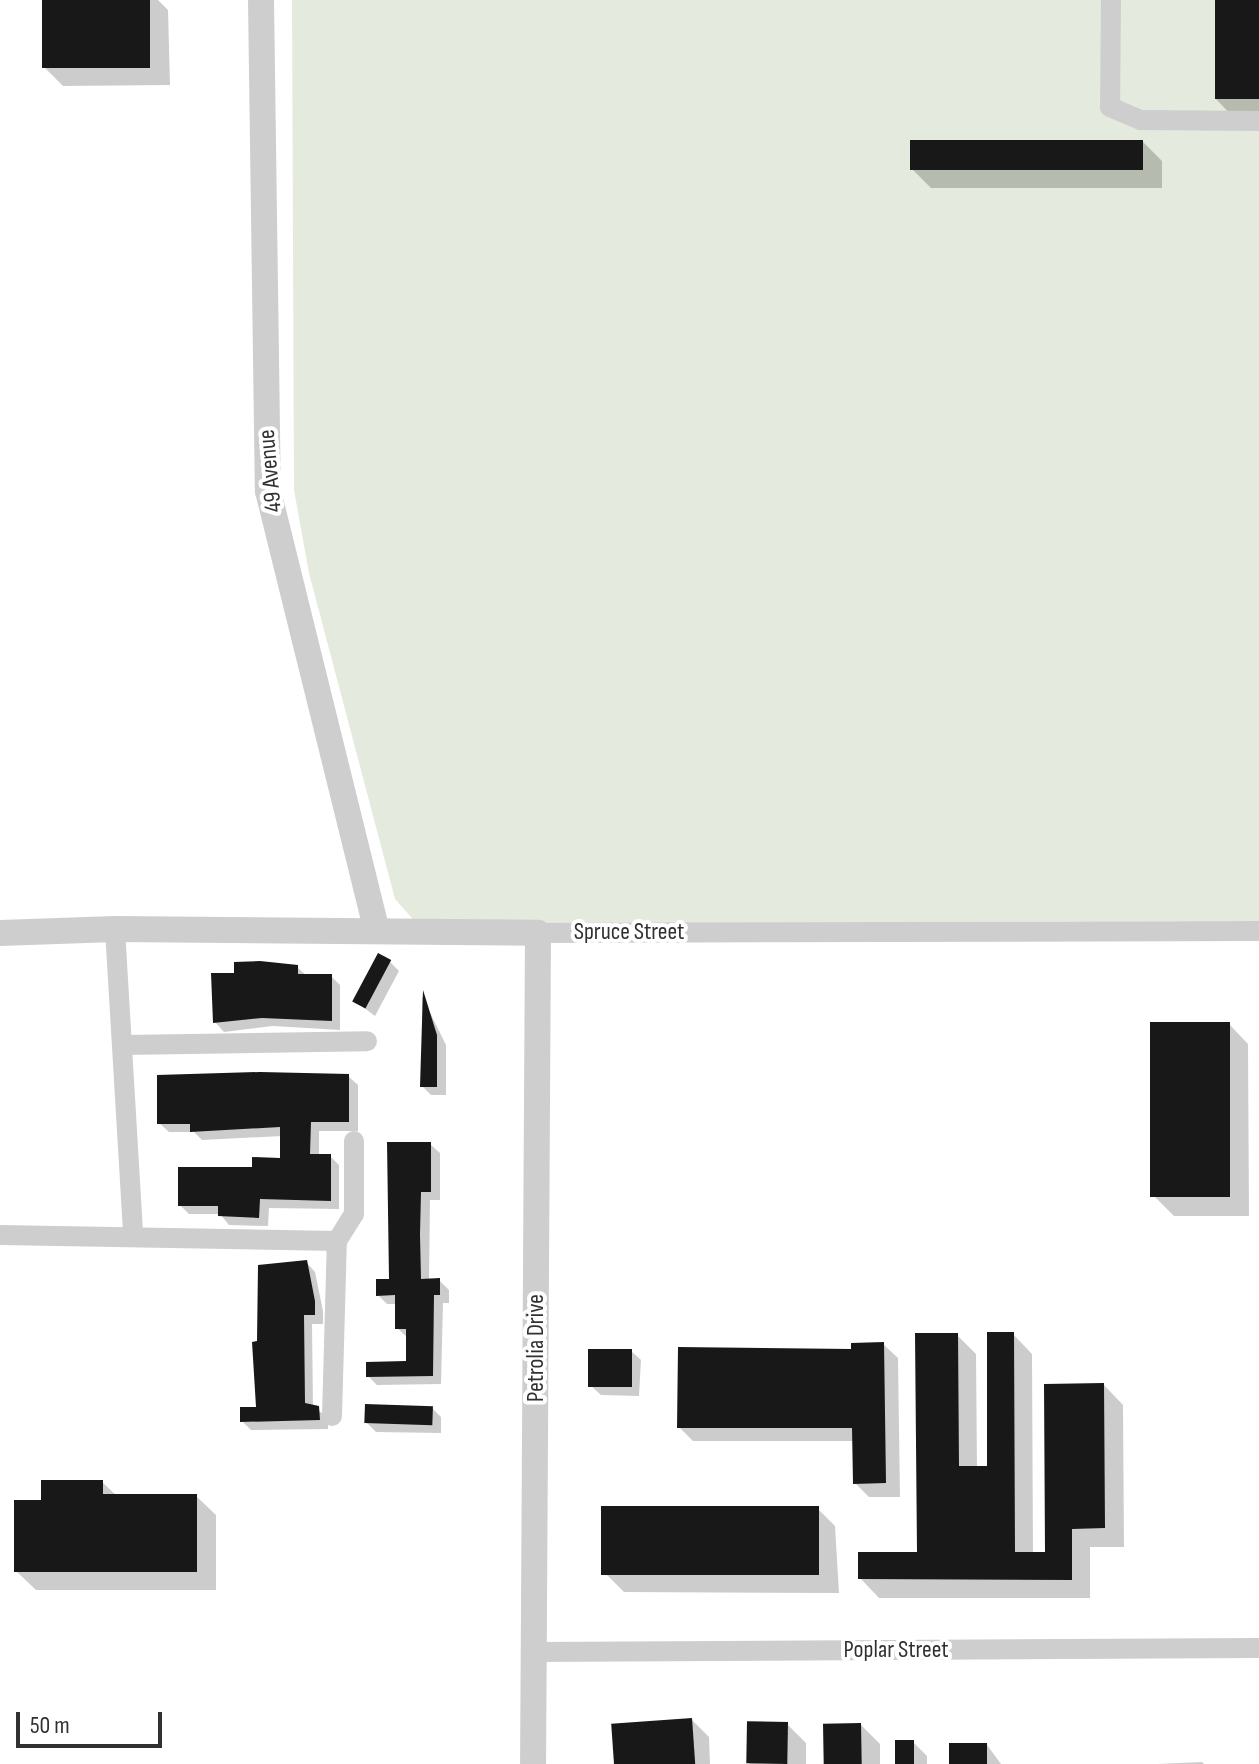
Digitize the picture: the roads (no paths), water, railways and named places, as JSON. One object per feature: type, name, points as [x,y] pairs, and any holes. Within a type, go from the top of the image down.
[{"type":"street","name":"49 Avenue","points":[[261,0],[268,491],[377,930]]},
{"type":"street","points":[[1111,0],[1110,107],[1140,120],[1259,121]]},
{"type":"street","name":"Spruce Street","points":[[0,933],[29,929],[538,933],[1259,931]]},
{"type":"street","points":[[115,929],[133,1234]]},
{"type":"street","name":"Petrolia Drive","points":[[533,1764],[538,933]]},
{"type":"street","points":[[123,1045],[367,1041]]},
{"type":"street","points":[[332,1416],[337,1241],[354,1214],[354,1141]]},
{"type":"street","points":[[0,1235],[133,1234],[337,1241]]},
{"type":"street","name":"Poplar Street","points":[[534,1652],[1259,1648]]}]
